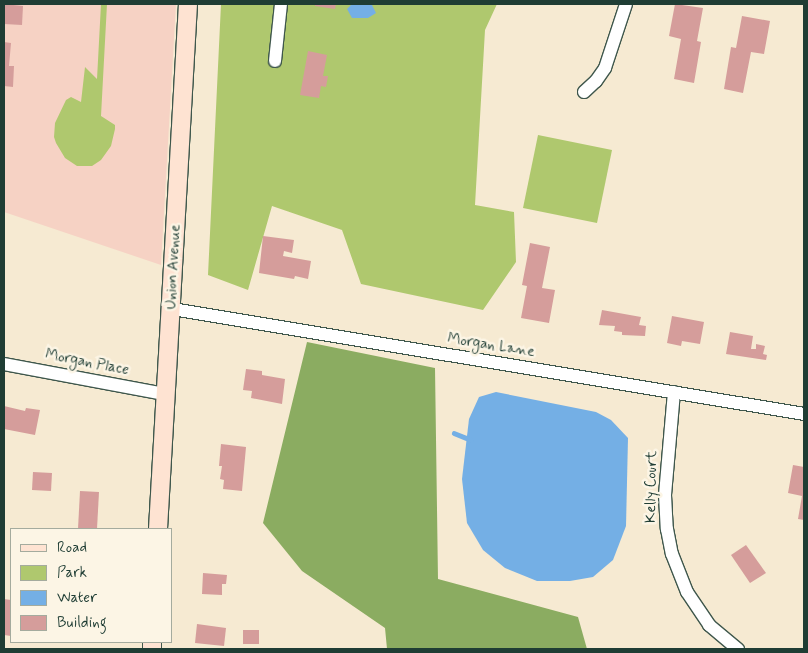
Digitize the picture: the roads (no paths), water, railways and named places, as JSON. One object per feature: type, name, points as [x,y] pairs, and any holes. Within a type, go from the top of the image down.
[{"type":"street","name":"Union Avenue","points":[[158,528],[188,4]]},
{"type":"street","points":[[275,60],[281,4]]},
{"type":"street","points":[[584,92],[596,81],[605,68],[626,4]]},
{"type":"street","name":"Morgan Lane","points":[[172,309],[804,414]]},
{"type":"street","name":"Morgan Place","points":[[4,364],[165,394]]},
{"type":"street","name":"Kelly Court","points":[[674,392],[665,495],[667,528],[672,554],[687,592],[709,625],[738,649]]},
{"type":"water","points":[[352,4],[372,5],[376,13],[368,18],[352,18],[347,9]]},
{"type":"water","points":[[496,392],[596,412],[611,420],[628,438],[626,526],[613,560],[593,577],[570,581],[537,581],[505,568],[483,550],[467,523],[462,479],[469,419],[479,397]]},
{"type":"waterway","points":[[454,433],[471,440]]}]
